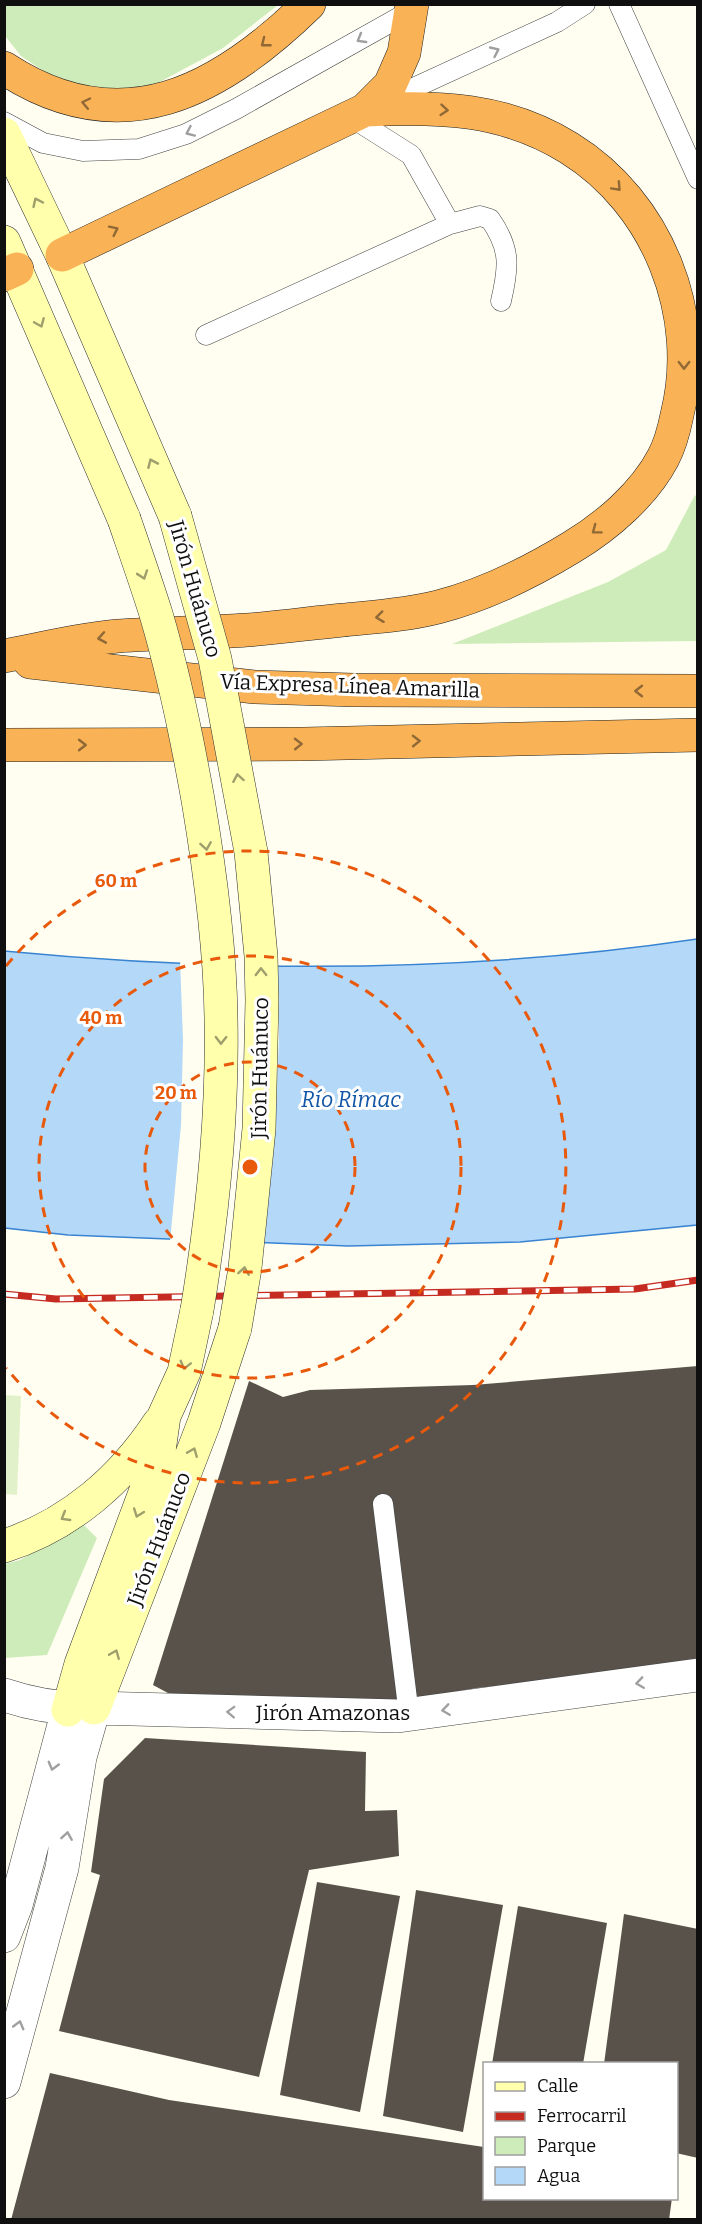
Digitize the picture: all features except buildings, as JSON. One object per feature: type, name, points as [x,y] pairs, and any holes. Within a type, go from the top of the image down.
[{"type":"highway","points":[[4,68],[41,88],[88,104],[110,106],[139,104],[186,91],[243,60],[288,25],[309,4]]},
{"type":"highway","points":[[62,255],[358,113],[390,85],[404,53],[416,6]]},
{"type":"highway","points":[[4,657],[115,636],[248,630],[373,618],[438,607],[490,589],[556,556],[600,527],[649,481],[664,456],[678,411],[684,374],[684,340],[680,308],[672,280],[643,220],[626,196],[599,168],[568,147],[532,129],[494,115],[436,109],[358,113]]},
{"type":"highway","name":"Vía Expresa Línea Amarilla","points":[[4,657],[255,687],[354,690],[698,691]]},
{"type":"highway","points":[[4,745],[314,744],[698,735]]},
{"type":"main road","name":"Jirón Huánuco","points":[[4,134],[62,255],[175,516],[215,660],[251,852],[260,945],[262,1001],[259,1129],[245,1268],[235,1329],[204,1423],[81,1709]]},
{"type":"main road","name":"Jirón Huánuco","points":[[9,262],[124,519],[156,615],[190,754],[207,853],[219,962],[222,1016],[215,1181],[197,1310],[184,1372],[164,1416],[158,1458],[81,1664],[81,1709]]},
{"type":"main road","points":[[4,1546],[64,1519],[87,1503],[140,1452],[164,1416]]},
{"type":"street","name":"Jirón Amazonas","points":[[4,1695],[28,1703],[81,1709],[409,1715],[698,1675]]},
{"type":"street","name":"Jirón Huánuco","points":[[4,1936],[81,1709]]},
{"type":"street","name":"Jirón Huánuco","points":[[4,2082],[62,1868],[80,1757],[81,1709]]},
{"type":"lane","points":[[450,224],[411,155],[358,113],[557,22],[585,4]]},
{"type":"lane","points":[[619,4],[698,179]]},
{"type":"lane","points":[[4,122],[43,143],[83,151],[139,149],[186,134],[236,109],[416,6]]},
{"type":"lane","points":[[206,335],[450,224],[480,216],[490,219],[503,239],[508,269],[501,301]]},
{"type":"lane","points":[[382,1504],[409,1715]]},
{"type":"green space","points":[[4,5],[278,5],[223,48],[156,84],[115,94],[66,86],[21,56],[5,36]]},
{"type":"green space","points":[[695,495],[698,500],[697,641],[452,644],[608,582],[666,550]]},
{"type":"green space","points":[[4,1395],[21,1396],[17,1495],[5,1494]]},
{"type":"green space","points":[[83,1524],[97,1538],[47,1655],[5,1658],[5,1564],[20,1560]]},
{"type":"water","name":"Río Rímac","points":[[697,939],[697,1225],[520,1242],[348,1246],[68,1235],[5,1228],[4,951],[177,963],[351,966],[438,964],[525,958]]},
{"type":"pier","points":[[180,960],[278,962],[279,1039],[275,1126],[261,1246],[170,1242],[181,1125],[183,1040]]},
{"type":"railway","points":[[4,1294],[56,1299],[635,1289],[698,1280]]}]
